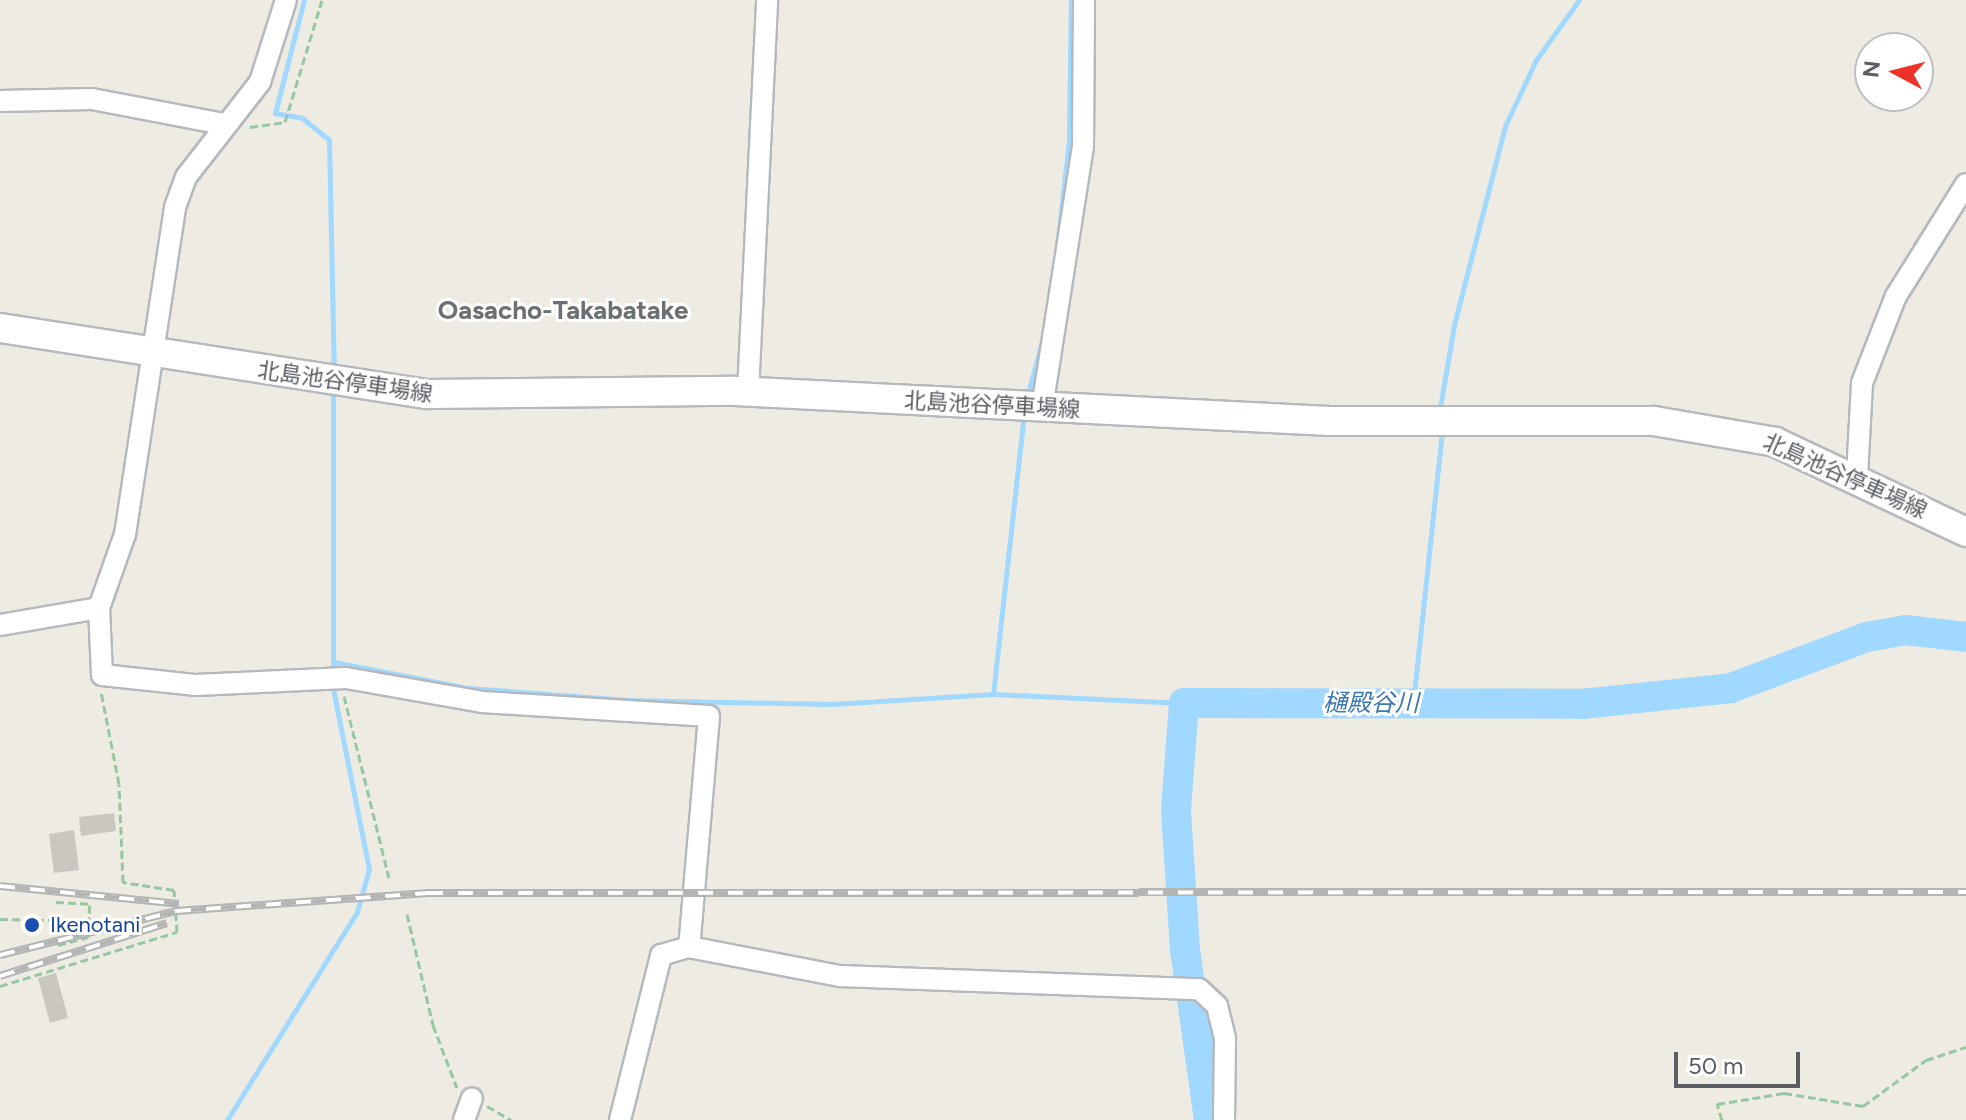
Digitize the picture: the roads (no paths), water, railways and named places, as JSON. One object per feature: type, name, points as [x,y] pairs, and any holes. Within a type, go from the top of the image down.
[{"type":"main road","name":"北島池谷停車場線","points":[[0,328],[426,394],[748,392],[1359,422],[1654,421],[1751,435],[1857,476],[1966,532]]},
{"type":"street","points":[[286,0],[260,82],[231,115],[186,177],[175,208],[150,351],[125,534],[99,608],[102,675],[196,685],[337,677],[482,702],[709,716],[689,947]]},
{"type":"street","points":[[748,392],[767,0]]},
{"type":"street","points":[[1031,407],[1083,147],[1084,0]]},
{"type":"street","points":[[0,101],[92,99],[231,115]]},
{"type":"street","points":[[1857,476],[1862,383],[1896,296],[1966,184]]},
{"type":"street","points":[[0,625],[99,608]]},
{"type":"street","points":[[620,1120],[653,974],[661,955],[689,947],[840,976],[1192,988],[1217,1006],[1225,1039],[1224,1120]]},
{"type":"street","points":[[464,1120],[472,1098]]},
{"type":"waterway","points":[[304,0],[275,113],[302,118],[329,140],[334,370]]},
{"type":"waterway","points":[[1055,265],[1069,140],[1071,0]]},
{"type":"waterway","points":[[1439,413],[1454,325],[1505,126],[1536,60],[1579,0]]},
{"type":"waterway","points":[[1027,397],[1044,334]]},
{"type":"waterway","points":[[333,388],[333,674]]},
{"type":"waterway","points":[[334,662],[468,688],[626,700],[832,704],[993,694],[1024,415]]},
{"type":"waterway","points":[[1413,703],[1442,431]]},
{"type":"waterway","name":"樋殿谷川","points":[[1209,1120],[1185,950],[1176,810],[1184,703],[1582,704],[1731,688],[1867,637],[1905,630],[1966,637]]},
{"type":"waterway","points":[[227,1120],[357,912],[369,869],[332,684]]},
{"type":"waterway","points":[[993,694],[1184,703]]},
{"type":"railway","points":[[0,886],[179,904]]},
{"type":"railway","points":[[0,955],[176,911],[428,893],[1966,892]]},
{"type":"railway","points":[[0,976],[167,923]]},
{"type":"place","name":"Ikenotani","points":[[32,925]]},
{"type":"district","name":"Oasacho-Takabatake","points":[[563,311]]}]
